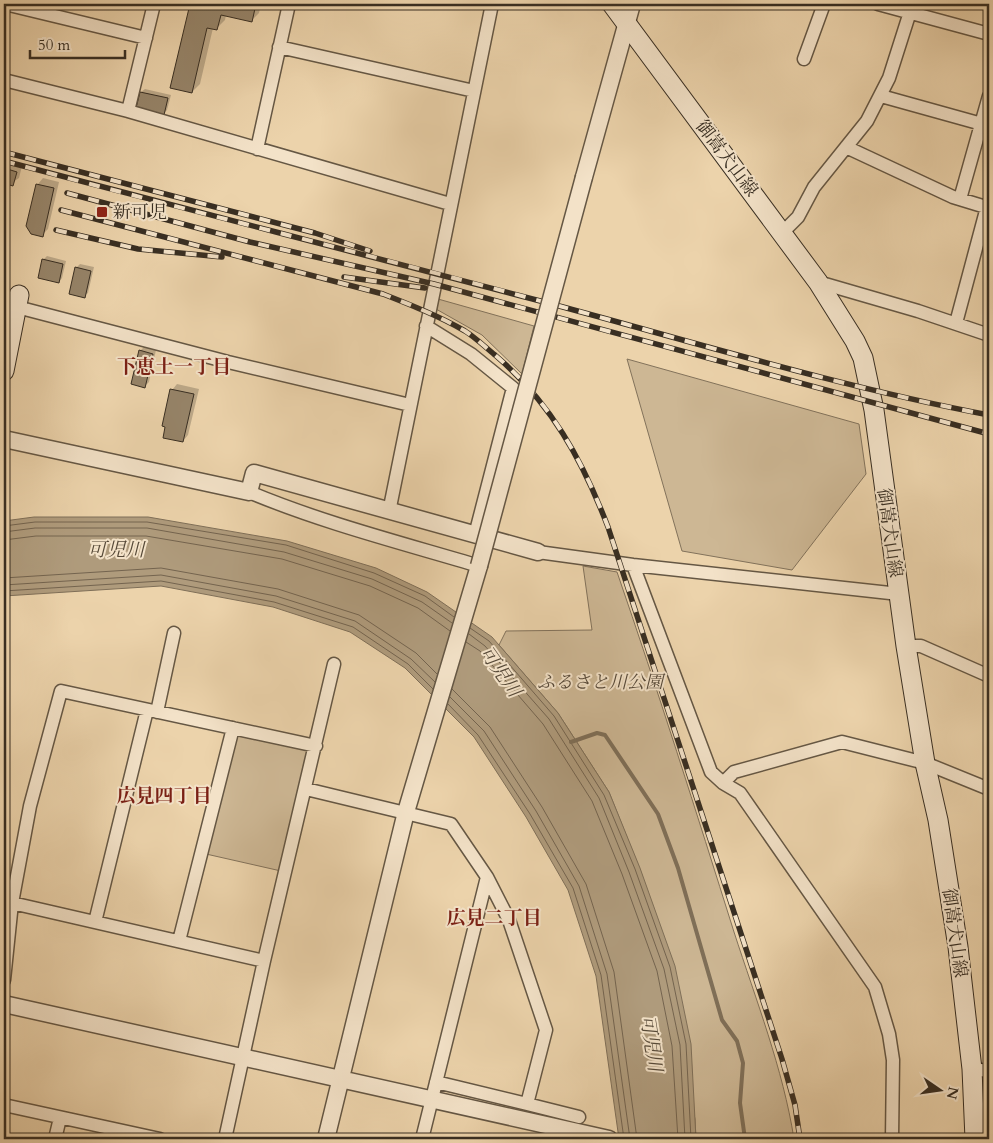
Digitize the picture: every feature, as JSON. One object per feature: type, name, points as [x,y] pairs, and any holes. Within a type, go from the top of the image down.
[{"type":"main road","name":"御嵩犬山線","points":[[612,4],[818,282],[856,341],[868,376],[906,646],[925,763],[945,863],[981,1070],[975,1139]]},
{"type":"main road","points":[[4,371],[18,301]]},
{"type":"street","points":[[5,4],[146,38]]},
{"type":"street","points":[[128,112],[154,4]]},
{"type":"street","points":[[257,149],[289,4]]},
{"type":"street","points":[[389,512],[492,4]]},
{"type":"street","points":[[326,1139],[406,812],[429,729],[479,566],[632,4]]},
{"type":"street","points":[[804,59],[824,4]]},
{"type":"street","points":[[878,4],[989,34]]},
{"type":"street","points":[[782,233],[798,217],[814,187],[867,121],[881,96],[910,12]]},
{"type":"street","points":[[280,47],[474,91]]},
{"type":"street","points":[[4,80],[128,112],[450,204]]},
{"type":"street","points":[[881,96],[985,125]]},
{"type":"street","points":[[960,199],[985,125],[989,96]]},
{"type":"street","points":[[846,147],[960,199],[988,208],[956,323]]},
{"type":"street","points":[[818,282],[956,323],[989,336]]},
{"type":"street","points":[[18,301],[228,362],[410,405]]},
{"type":"street","points":[[426,326],[472,354],[513,388],[475,535]]},
{"type":"street","points":[[4,439],[249,492],[286,507],[479,566]]},
{"type":"street","points":[[249,492],[254,473],[538,552],[633,565],[899,594]]},
{"type":"street","points":[[633,565],[711,772],[723,783],[740,793],[875,987],[889,1034],[893,1060],[892,1139]]},
{"type":"street","points":[[95,922],[174,633]]},
{"type":"street","points":[[906,646],[921,646],[989,676]]},
{"type":"street","points":[[225,1139],[264,961],[334,664]]},
{"type":"street","points":[[4,980],[12,903],[30,806],[60,691],[316,746]]},
{"type":"street","points":[[180,941],[233,728]]},
{"type":"street","points":[[723,783],[734,772],[842,742],[925,763],[989,789]]},
{"type":"street","points":[[306,789],[450,824],[487,877],[510,920],[546,1030],[527,1104]]},
{"type":"street","points":[[422,1139],[430,1099],[436,1082],[487,877]]},
{"type":"street","points":[[12,903],[264,961]]},
{"type":"street","points":[[4,1004],[609,1139]]},
{"type":"street","points":[[436,1082],[579,1117]]},
{"type":"street","points":[[4,1106],[138,1137],[160,1139]]},
{"type":"street","points":[[55,1139],[60,1118]]},
{"type":"green space","points":[[438,299],[534,326],[522,374],[482,335],[436,309]]},
{"type":"green space","points":[[627,359],[859,424],[866,474],[792,570],[682,551]]},
{"type":"green space","name":"ふるさと川公園","points":[[583,566],[617,572],[768,1035],[783,1087],[794,1139],[696,1139],[695,1119],[642,875],[609,792],[558,713],[499,645],[506,631],[592,630]]},
{"type":"green space","points":[[236,734],[309,750],[281,871],[206,854]]},
{"type":"water","name":"可児川","points":[[34,517],[148,517],[287,541],[376,568],[427,592],[492,637],[558,713],[609,792],[640,868],[675,966],[691,1044],[696,1139],[619,1139],[596,976],[568,890],[526,817],[474,737],[405,668],[350,632],[273,607],[161,586],[4,596],[4,521]]},
{"type":"building","points":[[190,4],[256,4],[252,22],[221,15],[217,30],[207,28],[192,93],[170,88]]},
{"type":"building","points":[[140,92],[168,98],[164,115],[136,108]]},
{"type":"building","points":[[4,168],[17,172],[13,186],[6,184],[5,189]]},
{"type":"building","points":[[36,184],[54,188],[43,237],[31,234],[26,226]]},
{"type":"building","points":[[42,259],[63,264],[59,283],[38,278]]},
{"type":"building","points":[[75,267],[91,271],[85,298],[69,294]]},
{"type":"building","points":[[139,350],[153,354],[145,388],[131,384]]},
{"type":"building","points":[[170,389],[194,394],[183,442],[163,438],[165,427],[162,426]]},
{"type":"waterway","points":[[571,742],[597,733],[605,735],[658,814],[678,868],[722,1020],[737,1041],[743,1063],[740,1103],[745,1139]]},
{"type":"railway","points":[[4,152],[315,233],[370,251]]},
{"type":"railway","points":[[4,161],[480,285],[822,378],[989,415]]},
{"type":"railway","points":[[67,193],[250,242],[434,284],[989,434]]},
{"type":"railway","points":[[61,210],[383,294],[465,331],[515,373],[549,413],[576,455],[608,527],[782,1059],[795,1105],[800,1139]]},
{"type":"railway","points":[[56,230],[138,249],[222,257]]},
{"type":"railway","points":[[344,277],[425,288]]},
{"type":"place","name":"新可児","points":[[102,212]]},
{"type":"district","name":"下恵土一丁目","points":[[174,366]]},
{"type":"district","name":"広見四丁目","points":[[164,795]]},
{"type":"district","name":"広見二丁目","points":[[494,917]]}]
